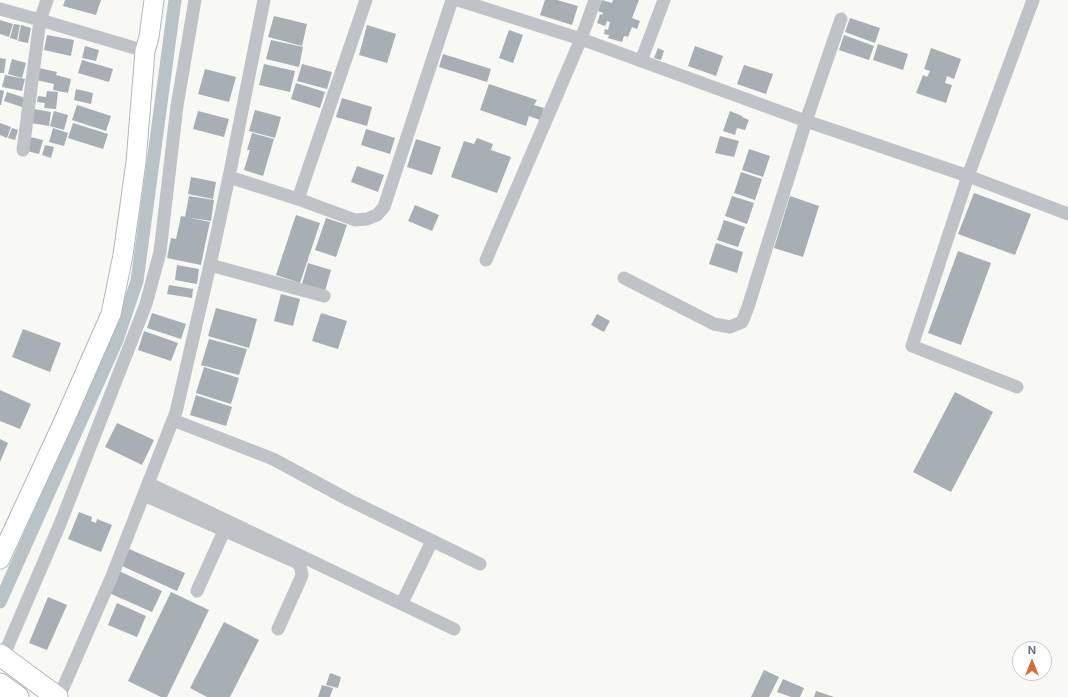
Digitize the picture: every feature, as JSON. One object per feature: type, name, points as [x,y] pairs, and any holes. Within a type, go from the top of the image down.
[{"type":"main road","points":[[1,656],[58,697]]},
{"type":"main road","points":[[0,684],[18,697]]},
{"type":"street","points":[[23,150],[40,20],[47,0]]},
{"type":"street","points":[[0,559],[112,314],[123,255],[136,162],[145,51],[149,36],[154,0]]},
{"type":"street","points":[[1,656],[60,524],[146,304],[160,252],[177,106],[195,0]]},
{"type":"street","points":[[58,697],[112,576],[176,412],[229,177],[264,0]]},
{"type":"street","points":[[298,199],[366,0]]},
{"type":"street","points":[[229,177],[298,199],[355,220],[366,219],[377,215],[384,207],[452,0]]},
{"type":"street","points":[[458,0],[581,39],[806,121],[968,176],[1068,214]]},
{"type":"street","points":[[486,260],[581,39],[596,0]]},
{"type":"street","points":[[641,61],[664,0]]},
{"type":"street","points":[[1017,387],[912,346],[968,176],[1033,0]]},
{"type":"street","points":[[0,9],[145,51]]},
{"type":"street","points":[[624,278],[714,324],[730,327],[742,322],[806,121],[841,19]]},
{"type":"street","points":[[210,265],[324,296]]},
{"type":"street","points":[[173,420],[273,459],[349,500],[480,564]]},
{"type":"street","points":[[148,482],[454,629]]},
{"type":"street","points":[[144,495],[296,562],[302,570],[302,576],[278,629]]},
{"type":"street","points":[[197,591],[224,531]]},
{"type":"street","points":[[402,604],[432,541]]},
{"type":"building","points":[[65,0],[101,0],[96,15],[63,6]]},
{"type":"building","points":[[545,0],[557,0],[578,6],[572,25],[540,15]]},
{"type":"building","points":[[602,0],[612,3],[613,0],[639,0],[632,18],[640,21],[637,29],[632,27],[628,37],[624,36],[622,42],[608,38],[609,35],[604,34],[605,29],[608,30],[610,22],[607,21],[605,26],[597,23],[600,14],[602,15],[603,13],[598,11]]},
{"type":"building","points":[[274,16],[307,24],[302,46],[268,37]]},
{"type":"building","points":[[850,18],[880,28],[875,43],[845,32]]},
{"type":"building","points":[[0,20],[13,24],[9,37],[0,34]]},
{"type":"building","points":[[14,24],[20,25],[17,40],[10,38]]},
{"type":"building","points":[[21,25],[31,28],[28,43],[18,41]]},
{"type":"building","points":[[367,25],[396,34],[387,63],[359,55]]},
{"type":"building","points":[[509,30],[523,35],[513,63],[499,58]]},
{"type":"building","points":[[47,35],[74,40],[71,56],[44,50]]},
{"type":"building","points":[[844,35],[874,46],[869,60],[839,50]]},
{"type":"building","points":[[271,40],[303,47],[299,67],[266,59]]},
{"type":"building","points":[[878,44],[908,54],[903,70],[873,60]]},
{"type":"building","points":[[85,46],[99,50],[96,61],[82,58]]},
{"type":"building","points":[[695,46],[723,56],[716,76],[688,66]]},
{"type":"building","points":[[658,48],[664,51],[661,60],[654,58]]},
{"type":"building","points":[[931,48],[961,59],[954,79],[947,76],[945,83],[952,85],[946,103],[916,93],[923,75],[927,77],[930,71],[924,69]]},
{"type":"building","points":[[443,54],[491,69],[487,82],[439,67]]},
{"type":"building","points":[[0,58],[6,59],[4,73],[0,73]]},
{"type":"building","points":[[12,59],[26,63],[22,78],[8,74]]},
{"type":"building","points":[[82,60],[113,69],[109,82],[78,73]]},
{"type":"building","points":[[264,64],[295,71],[290,92],[259,85]]},
{"type":"building","points":[[302,64],[332,72],[327,89],[297,81]]},
{"type":"building","points":[[744,65],[773,74],[766,94],[737,84]]},
{"type":"building","points":[[39,68],[57,72],[56,75],[71,79],[68,93],[53,90],[54,84],[36,80]]},
{"type":"building","points":[[205,69],[236,77],[229,102],[198,94]]},
{"type":"building","points":[[5,75],[25,79],[22,91],[2,87]]},
{"type":"building","points":[[296,83],[325,92],[320,108],[291,99]]},
{"type":"building","points":[[489,84],[537,100],[534,105],[544,108],[540,120],[529,116],[526,126],[480,110]]},
{"type":"building","points":[[76,89],[93,93],[91,104],[74,100]]},
{"type":"building","points":[[0,90],[4,91],[1,105],[0,105]]},
{"type":"building","points":[[47,91],[58,92],[56,109],[44,108],[45,103],[37,102],[38,96],[46,97]]},
{"type":"building","points":[[7,92],[25,98],[22,107],[4,101]]},
{"type":"building","points":[[342,98],[372,107],[367,126],[336,117]]},
{"type":"building","points":[[77,105],[111,116],[106,131],[72,120]]},
{"type":"building","points":[[34,109],[51,112],[49,126],[31,123]]},
{"type":"building","points":[[255,110],[281,117],[275,138],[249,131]]},
{"type":"building","points":[[54,111],[68,115],[64,130],[50,126]]},
{"type":"building","points":[[198,111],[229,119],[224,137],[193,129]]},
{"type":"building","points":[[730,111],[749,120],[745,130],[737,128],[735,135],[723,131]]},
{"type":"building","points":[[0,123],[11,127],[7,138],[0,135]]},
{"type":"building","points":[[73,123],[108,134],[103,149],[68,138]]},
{"type":"building","points":[[12,128],[18,130],[15,140],[8,138]]},
{"type":"building","points":[[53,128],[68,133],[64,146],[49,142]]},
{"type":"building","points":[[366,129],[395,138],[390,154],[361,145]]},
{"type":"building","points":[[252,133],[274,139],[263,176],[244,170],[250,150],[247,150]]},
{"type":"building","points":[[720,136],[739,141],[734,157],[715,153]]},
{"type":"building","points":[[30,137],[43,140],[39,154],[27,151]]},
{"type":"building","points":[[477,138],[493,144],[491,150],[511,157],[497,193],[451,177],[464,141],[474,144]]},
{"type":"building","points":[[416,139],[441,147],[432,175],[407,167]]},
{"type":"building","points":[[45,145],[54,147],[51,158],[42,155]]},
{"type":"building","points":[[749,149],[770,156],[763,177],[742,170]]},
{"type":"building","points":[[357,166],[384,175],[378,192],[351,182]]},
{"type":"building","points":[[741,172],[762,179],[755,200],[734,193]]},
{"type":"building","points":[[191,177],[216,182],[213,199],[188,194]]},
{"type":"building","points":[[974,193],[1031,214],[1015,255],[958,234]]},
{"type":"building","points":[[189,196],[214,200],[211,221],[185,217]]},
{"type":"building","points":[[732,196],[754,203],[747,224],[725,216]]},
{"type":"building","points":[[790,196],[819,206],[803,257],[774,248]]},
{"type":"building","points":[[415,205],[439,215],[432,231],[408,221]]},
{"type":"building","points":[[296,215],[320,223],[300,283],[276,275]]},
{"type":"building","points":[[181,216],[210,222],[201,265],[167,258],[171,238],[176,239]]},
{"type":"building","points":[[326,218],[347,225],[336,257],[315,250]]},
{"type":"building","points":[[724,220],[745,227],[738,247],[717,240]]},
{"type":"building","points":[[716,243],[743,252],[737,273],[709,264]]},
{"type":"building","points":[[958,251],[991,263],[961,345],[928,333]]},
{"type":"building","points":[[308,263],[331,270],[325,291],[302,284]]},
{"type":"building","points":[[177,265],[199,269],[197,284],[175,280]]},
{"type":"building","points":[[169,285],[193,289],[192,298],[167,294]]},
{"type":"building","points":[[281,294],[300,299],[293,326],[274,321]]},
{"type":"building","points":[[216,308],[257,319],[249,348],[208,336]]},
{"type":"building","points":[[152,313],[186,324],[181,339],[147,328]]},
{"type":"building","points":[[321,313],[347,321],[338,349],[312,341]]},
{"type":"building","points":[[597,314],[610,321],[604,332],[591,325]]},
{"type":"building","points":[[23,329],[61,343],[50,372],[12,357]]},
{"type":"building","points":[[144,331],[178,343],[171,361],[138,350]]},
{"type":"building","points":[[209,339],[247,349],[239,375],[201,365]]},
{"type":"building","points":[[204,367],[239,378],[231,404],[196,393]]},
{"type":"building","points":[[0,390],[31,404],[20,429],[0,421]]},
{"type":"building","points":[[955,392],[993,412],[951,492],[913,472]]},
{"type":"building","points":[[196,395],[232,407],[226,426],[190,415]]},
{"type":"building","points":[[117,423],[154,440],[142,465],[105,447]]},
{"type":"building","points":[[0,439],[8,443],[0,462]]},
{"type":"building","points":[[79,512],[92,517],[91,521],[96,523],[97,519],[112,525],[101,552],[68,539]]},
{"type":"building","points":[[129,549],[185,573],[177,591],[122,566]]},
{"type":"building","points":[[119,571],[162,591],[152,612],[109,593]]},
{"type":"building","points":[[171,592],[209,610],[167,697],[161,697],[128,681]]},
{"type":"building","points":[[48,597],[67,605],[47,650],[29,643]]},
{"type":"building","points":[[117,603],[146,616],[137,637],[108,625]]},
{"type":"building","points":[[224,622],[259,640],[230,697],[207,697],[190,688]]},
{"type":"building","points":[[764,670],[779,677],[769,697],[751,697]]},
{"type":"building","points":[[330,673],[341,677],[338,688],[326,685]]},
{"type":"building","points":[[783,679],[804,688],[800,697],[791,697],[777,692]]},
{"type":"building","points":[[322,685],[333,688],[330,697],[318,697]]},
{"type":"building","points":[[816,691],[834,697],[814,697]]},
{"type":"waterway","points":[[0,602],[117,340],[137,281],[175,0]]}]
